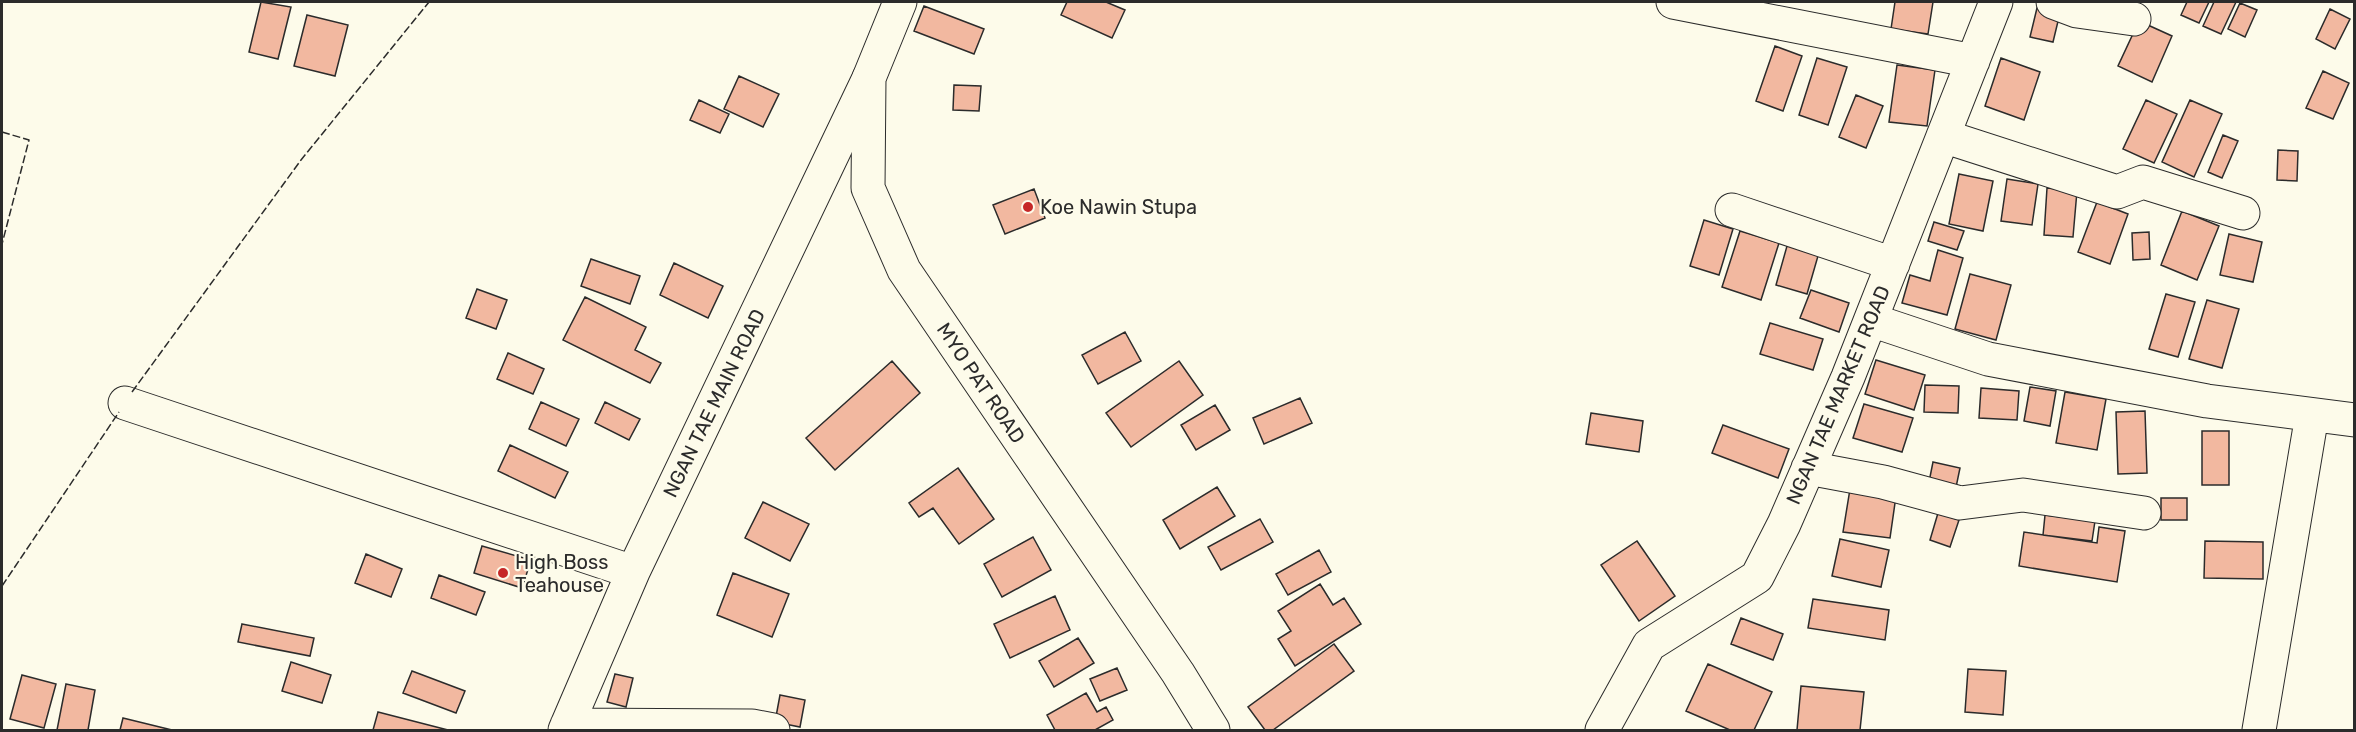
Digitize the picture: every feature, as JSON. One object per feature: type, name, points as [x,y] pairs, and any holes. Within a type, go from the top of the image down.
[{"type":"street","name":"MYO PAT ROAD","points":[[900,2],[869,78],[868,188],[904,270],[1171,663],[1213,730]]},
{"type":"street","points":[[1673,2],[1973,61]]},
{"type":"street","name":"NGAN TAE MARKET ROAD","points":[[1602,730],[1648,645],[1757,577],[1808,468],[1870,320],[1996,2]]},
{"type":"street","points":[[2053,2],[2077,11],[2134,19]]},
{"type":"street","name":"NGAN TAE MAIN ROAD","points":[[566,728],[633,572],[869,78]]},
{"type":"street","points":[[1943,136],[2117,192],[2143,182],[2243,213]]},
{"type":"street","points":[[1732,210],[1893,264]]},
{"type":"street","points":[[1870,320],[1988,358],[2139,389],[2355,420]]},
{"type":"street","points":[[125,403],[633,572]]},
{"type":"street","points":[[2259,730],[2312,415]]},
{"type":"street","points":[[1808,468],[1883,482],[1960,503],[2023,495],[2144,513]]},
{"type":"street","points":[[566,728],[752,726],[773,730]]},
{"type":"building","points":[[261,2],[291,7],[278,59],[249,52]]},
{"type":"building","points":[[1067,2],[1106,2],[1125,10],[1112,38],[1061,15]]},
{"type":"building","points":[[1895,2],[1933,2],[1928,34],[1891,29]]},
{"type":"building","points":[[2187,2],[2209,2],[2199,23],[2181,15]]},
{"type":"building","points":[[2214,2],[2236,2],[2221,34],[2203,26]]},
{"type":"building","points":[[2240,3],[2257,10],[2245,37],[2228,29]]},
{"type":"building","points":[[924,6],[984,29],[974,54],[914,31]]},
{"type":"building","points":[[2037,8],[2060,13],[2053,42],[2030,37]]},
{"type":"building","points":[[2330,9],[2350,19],[2335,49],[2316,39]]},
{"type":"building","points":[[307,15],[348,25],[335,76],[294,66]]},
{"type":"building","points":[[2139,21],[2172,36],[2152,82],[2118,66]]},
{"type":"building","points":[[1775,46],[1802,56],[1783,111],[1756,101]]},
{"type":"building","points":[[1817,58],[1847,67],[1828,125],[1799,115]]},
{"type":"building","points":[[2001,58],[2040,72],[2024,120],[1985,106]]},
{"type":"building","points":[[1897,65],[1935,70],[1927,126],[1889,122]]},
{"type":"building","points":[[2323,71],[2349,83],[2333,119],[2306,108]]},
{"type":"building","points":[[739,76],[779,94],[763,127],[724,109]]},
{"type":"building","points":[[954,85],[981,86],[979,111],[953,110]]},
{"type":"building","points":[[1856,95],[1883,106],[1866,148],[1839,137]]},
{"type":"building","points":[[699,100],[729,114],[720,133],[690,120]]},
{"type":"building","points":[[2146,100],[2177,114],[2154,163],[2123,149]]},
{"type":"building","points":[[2190,100],[2222,114],[2194,177],[2162,162]]},
{"type":"building","points":[[2223,135],[2238,141],[2222,178],[2208,172]]},
{"type":"building","points":[[2278,150],[2298,151],[2297,181],[2277,180]]},
{"type":"building","points":[[1959,174],[1993,181],[1983,231],[1949,224]]},
{"type":"building","points":[[2007,179],[2038,184],[2032,225],[2001,221]]},
{"type":"building","points":[[2047,188],[2077,191],[2073,237],[2044,235]]},
{"type":"building","points":[[1034,189],[1045,218],[1005,234],[993,205]]},
{"type":"building","points":[[2097,202],[2128,214],[2110,264],[2078,252]]},
{"type":"building","points":[[2182,211],[2219,226],[2197,280],[2161,265]]},
{"type":"building","points":[[1704,220],[1733,229],[1719,275],[1690,266]]},
{"type":"building","points":[[1934,222],[1964,231],[1957,250],[1928,241]]},
{"type":"building","points":[[1740,231],[1779,243],[1761,300],[1722,287]]},
{"type":"building","points":[[2149,232],[2150,259],[2133,260],[2132,233]]},
{"type":"building","points":[[2229,234],[2262,242],[2253,282],[2220,275]]},
{"type":"building","points":[[1789,239],[1820,249],[1807,294],[1776,285]]},
{"type":"building","points":[[1938,250],[1963,258],[1947,315],[1902,303],[1910,275],[1930,281]]},
{"type":"building","points":[[591,259],[640,276],[630,304],[581,286]]},
{"type":"building","points":[[674,263],[723,286],[708,318],[660,295]]},
{"type":"building","points":[[1970,274],[2011,285],[1996,340],[1955,329]]},
{"type":"building","points":[[477,289],[507,300],[496,329],[466,318]]},
{"type":"building","points":[[1811,290],[1849,303],[1839,332],[1800,318]]},
{"type":"building","points":[[2166,294],[2195,302],[2178,357],[2149,349]]},
{"type":"building","points":[[585,297],[646,327],[635,350],[661,363],[650,383],[563,340]]},
{"type":"building","points":[[2207,300],[2239,309],[2222,368],[2189,359]]},
{"type":"building","points":[[1770,323],[1823,339],[1813,370],[1760,354]]},
{"type":"building","points":[[1125,332],[1141,361],[1098,384],[1082,355]]},
{"type":"building","points":[[508,353],[544,369],[533,394],[497,379]]},
{"type":"building","points":[[1876,360],[1925,375],[1914,410],[1865,394]]},
{"type":"building","points":[[892,361],[920,393],[835,470],[806,438]]},
{"type":"building","points":[[1179,361],[1203,395],[1131,447],[1106,413]]},
{"type":"building","points":[[1925,385],[1959,386],[1958,413],[1924,412]]},
{"type":"building","points":[[2030,387],[2056,391],[2050,426],[2024,421]]},
{"type":"building","points":[[1981,388],[2019,391],[2017,420],[1979,418]]},
{"type":"building","points":[[2065,392],[2106,399],[2097,450],[2056,443]]},
{"type":"building","points":[[1300,398],[1312,423],[1264,444],[1253,418]]},
{"type":"building","points":[[541,402],[579,419],[566,446],[529,429]]},
{"type":"building","points":[[605,402],[640,419],[629,440],[595,423]]},
{"type":"building","points":[[1864,404],[1913,418],[1902,452],[1853,438]]},
{"type":"building","points":[[1215,405],[1230,430],[1196,450],[1181,425]]},
{"type":"building","points":[[2145,411],[2147,473],[2118,474],[2116,412]]},
{"type":"building","points":[[1591,413],[1643,421],[1639,452],[1586,444]]},
{"type":"building","points":[[1723,425],[1789,449],[1778,478],[1712,453]]},
{"type":"building","points":[[2202,431],[2229,431],[2229,485],[2202,485]]},
{"type":"building","points":[[510,445],[568,472],[555,498],[498,471]]},
{"type":"building","points":[[1933,462],[1960,468],[1954,497],[1927,492]]},
{"type":"building","points":[[958,468],[994,519],[959,544],[933,508],[919,517],[909,503]]},
{"type":"building","points":[[1217,487],[1235,516],[1180,549],[1163,520]]},
{"type":"building","points":[[1850,489],[1896,496],[1890,538],[1843,532]]},
{"type":"building","points":[[2161,498],[2187,498],[2187,520],[2161,520]]},
{"type":"building","points":[[763,502],[809,524],[790,561],[745,538]]},
{"type":"building","points":[[1938,513],[1959,520],[1950,547],[1930,540]]},
{"type":"building","points":[[2045,515],[2095,521],[2092,541],[2043,535]]},
{"type":"building","points":[[1260,519],[1273,542],[1221,570],[1208,547]]},
{"type":"building","points":[[2099,527],[2125,531],[2117,582],[2019,566],[2024,532],[2097,543]]},
{"type":"building","points":[[1033,537],[1051,570],[1002,597],[984,564]]},
{"type":"building","points":[[1840,539],[1889,550],[1881,587],[1832,576]]},
{"type":"building","points":[[1637,541],[1675,596],[1639,621],[1601,565]]},
{"type":"building","points":[[2205,541],[2263,542],[2263,579],[2204,578]]},
{"type":"building","points":[[482,546],[531,560],[522,588],[474,573]]},
{"type":"building","points":[[1319,550],[1331,572],[1288,595],[1276,574]]},
{"type":"building","points":[[366,554],[402,569],[391,597],[355,583]]},
{"type":"building","points":[[733,573],[789,594],[772,637],[717,615]]},
{"type":"building","points":[[439,575],[485,592],[476,615],[431,598]]},
{"type":"building","points":[[1320,584],[1333,605],[1344,598],[1361,624],[1295,666],[1278,639],[1291,631],[1278,611]]},
{"type":"building","points":[[1055,596],[1070,630],[1010,658],[994,624]]},
{"type":"building","points":[[1813,599],[1889,610],[1885,640],[1808,628]]},
{"type":"building","points":[[1741,618],[1783,634],[1773,660],[1731,644]]},
{"type":"building","points":[[242,624],[314,638],[310,656],[238,642]]},
{"type":"building","points":[[1078,638],[1094,663],[1054,687],[1039,661]]},
{"type":"building","points":[[1334,644],[1354,671],[1273,730],[1265,730],[1248,707]]},
{"type":"building","points":[[291,662],[331,675],[322,703],[282,691]]},
{"type":"building","points":[[1708,664],[1772,692],[1754,730],[1730,730],[1686,711]]},
{"type":"building","points":[[1117,668],[1127,690],[1100,701],[1090,679]]},
{"type":"building","points":[[1968,669],[2006,671],[2003,715],[1965,712]]},
{"type":"building","points":[[412,671],[465,691],[456,713],[403,693]]},
{"type":"building","points":[[615,674],[633,678],[626,707],[607,702]]},
{"type":"building","points":[[22,675],[56,684],[44,728],[10,719]]},
{"type":"building","points":[[66,684],[95,690],[88,730],[57,730]]},
{"type":"building","points":[[1801,686],[1864,692],[1860,730],[1797,730]]},
{"type":"building","points":[[1086,693],[1097,712],[1106,707],[1113,720],[1095,730],[1055,730],[1047,715]]},
{"type":"building","points":[[780,695],[805,700],[800,727],[775,722]]},
{"type":"building","points":[[378,712],[448,730],[373,730]]},
{"type":"building","points":[[123,718],[172,730],[120,730]]},
{"type":"fence","points":[[132,392],[301,160],[429,2]]},
{"type":"fence","points":[[2,132],[29,140],[2,244]]},
{"type":"fence","points":[[2,586],[119,412]]},
{"type":"place","name":"Koe Nawin Stupa","points":[[1028,207]]},
{"type":"place","name":"High Boss Teahouse","points":[[503,573]]}]
